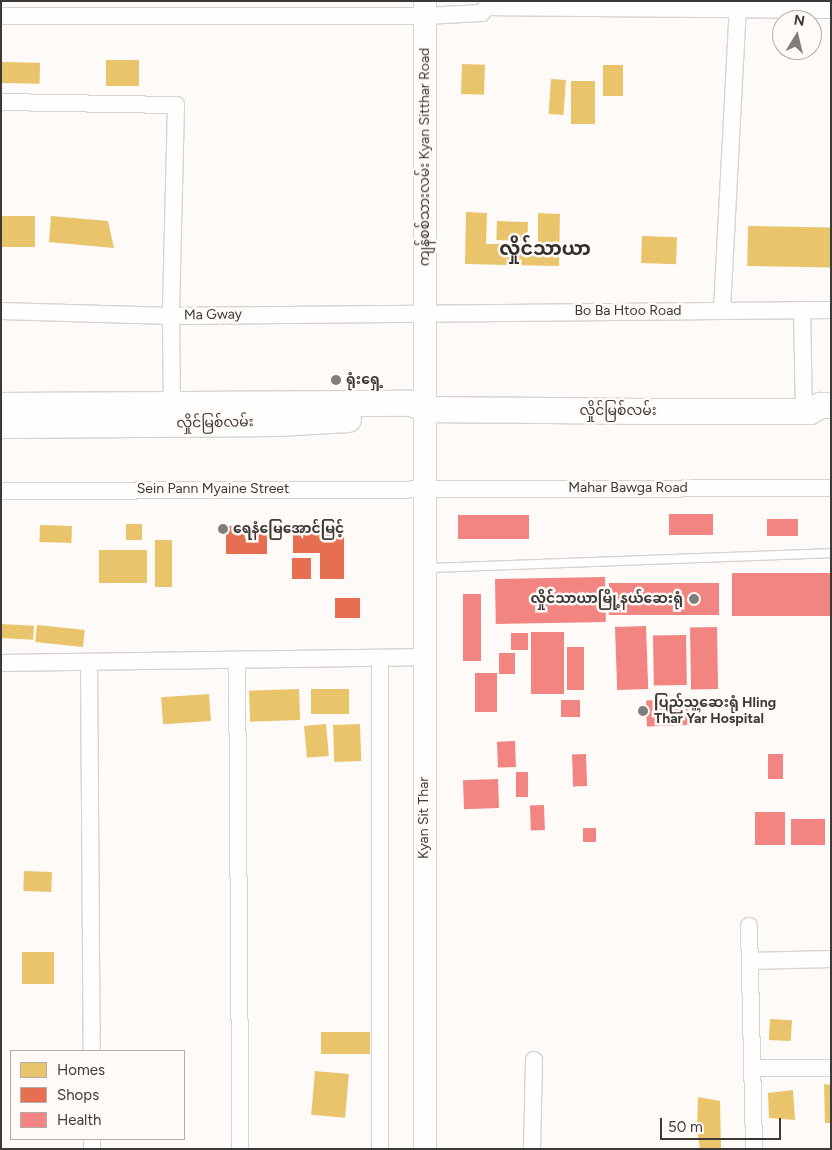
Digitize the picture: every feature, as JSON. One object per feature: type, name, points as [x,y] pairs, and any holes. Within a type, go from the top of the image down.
[{"type":"main road","name":"ကျန်စစ်သားလမ်း Kyan Sitthar Road","points":[[425,8],[426,409]]},
{"type":"main road","name":"လှိုင်မြစ်လမ်း","points":[[1,425],[172,413],[410,403],[426,409],[819,411]]},
{"type":"main road","name":"လှိုင်မြစ်လမ်း","points":[[1,405],[172,413]]},
{"type":"main road","name":"Kyan Sit Thar","points":[[425,1149],[424,657],[426,409]]},
{"type":"street","points":[[1,16],[44,8],[425,8],[482,13],[489,4],[831,10]]},
{"type":"street","points":[[722,310],[738,8]]},
{"type":"street","points":[[1,102],[176,104],[171,316],[172,413]]},
{"type":"street","points":[[802,310],[819,411]]},
{"type":"street","name":"Bo Ba Htoo Road","points":[[426,313],[831,310]]},
{"type":"street","name":"Ma Gway","points":[[1,311],[171,316],[426,313]]},
{"type":"street","name":"Mahar Bawga Road","points":[[426,488],[831,488]]},
{"type":"street","name":"Sein Pann Myaine Street","points":[[1,491],[426,488]]},
{"type":"street","points":[[1,663],[424,657]]},
{"type":"street","points":[[380,659],[380,1149]]},
{"type":"street","points":[[237,660],[240,1149]]},
{"type":"street","points":[[89,662],[92,1050]]},
{"type":"street","points":[[749,926],[754,1149]]},
{"type":"street","points":[[750,961],[831,959]]},
{"type":"street","points":[[532,1149],[534,1060]]},
{"type":"street","points":[[752,1068],[831,1068]]},
{"type":"lane","points":[[426,568],[831,553]]},
{"type":"building: Homes","points":[[106,60],[139,60],[139,86],[106,86]]},
{"type":"building: Homes","points":[[1,62],[40,63],[40,84],[1,83]]},
{"type":"building: Homes","points":[[462,64],[485,65],[484,95],[461,94]]},
{"type":"building: Homes","points":[[603,65],[623,65],[623,96],[603,96]]},
{"type":"building: Homes","points":[[551,79],[566,80],[564,115],[549,114]]},
{"type":"building: Homes","points":[[571,81],[595,81],[595,124],[571,124]]},
{"type":"building: Homes","points":[[466,212],[487,213],[486,244],[538,244],[538,213],[560,214],[559,266],[465,264]]},
{"type":"building: Homes","points":[[1,216],[35,216],[35,247],[1,247]]},
{"type":"building: Homes","points":[[51,216],[108,221],[114,248],[49,242]]},
{"type":"building: Homes","points":[[497,221],[528,222],[527,241],[496,240]]},
{"type":"building: Homes","points":[[748,226],[831,227],[830,267],[747,266]]},
{"type":"building: Homes","points":[[642,236],[677,237],[676,264],[641,263]]},
{"type":"building: Homes","points":[[126,524],[142,524],[142,540],[126,540]]},
{"type":"building: Homes","points":[[40,525],[72,526],[71,543],[39,542]]},
{"type":"building: Homes","points":[[155,540],[172,540],[172,587],[155,587]]},
{"type":"building: Homes","points":[[99,550],[147,550],[147,583],[99,583]]},
{"type":"building: Homes","points":[[1,624],[34,626],[33,640],[1,638]]},
{"type":"building: Homes","points":[[37,625],[85,630],[83,647],[35,642]]},
{"type":"building: Homes","points":[[299,689],[300,720],[250,722],[249,691]]},
{"type":"building: Homes","points":[[311,689],[349,689],[349,714],[311,714]]},
{"type":"building: Homes","points":[[209,694],[211,721],[163,724],[161,697]]},
{"type":"building: Homes","points":[[326,724],[329,756],[307,758],[304,726]]},
{"type":"building: Homes","points":[[360,724],[361,761],[334,762],[333,725]]},
{"type":"building: Homes","points":[[24,871],[52,872],[51,892],[23,891]]},
{"type":"building: Homes","points":[[22,952],[54,952],[54,984],[22,984]]},
{"type":"building: Homes","points":[[770,1019],[792,1020],[791,1041],[769,1040]]},
{"type":"building: Homes","points":[[321,1032],[370,1032],[370,1054],[321,1054]]},
{"type":"building: Homes","points":[[315,1071],[349,1074],[345,1118],[311,1115]]},
{"type":"building: Homes","points":[[824,1084],[831,1085],[831,1123],[825,1123]]},
{"type":"building: Homes","points":[[793,1090],[795,1120],[769,1118],[768,1093]]},
{"type":"building: Homes","points":[[698,1097],[720,1101],[721,1149],[700,1149],[697,1129]]},
{"type":"building: Shops","points":[[226,526],[267,526],[267,554],[226,554]]},
{"type":"building: Shops","points":[[293,530],[344,530],[344,579],[320,579],[320,553],[293,553]]},
{"type":"building: Shops","points":[[292,558],[311,558],[311,579],[292,579]]},
{"type":"building: Shops","points":[[335,598],[360,598],[360,618],[335,618]]},
{"type":"building: Health","points":[[669,514],[713,514],[713,535],[669,535]]},
{"type":"building: Health","points":[[458,515],[529,515],[529,539],[458,539]]},
{"type":"building: Health","points":[[767,519],[798,519],[798,536],[767,536]]},
{"type":"building: Health","points":[[732,573],[831,573],[831,616],[732,616]]},
{"type":"building: Health","points":[[605,577],[606,622],[496,624],[495,579]]},
{"type":"building: Health","points":[[609,583],[719,583],[719,615],[609,615]]},
{"type":"building: Health","points":[[463,594],[481,594],[481,661],[463,661]]},
{"type":"building: Health","points":[[646,626],[648,689],[617,690],[615,627]]},
{"type":"building: Health","points":[[690,627],[717,627],[718,689],[691,689]]},
{"type":"building: Health","points":[[531,632],[564,632],[564,694],[531,694]]},
{"type":"building: Health","points":[[511,633],[528,633],[528,650],[511,650]]},
{"type":"building: Health","points":[[686,635],[687,685],[654,686],[653,636]]},
{"type":"building: Health","points":[[567,647],[584,647],[584,690],[567,690]]},
{"type":"building: Health","points":[[499,653],[515,653],[515,674],[499,674]]},
{"type":"building: Health","points":[[475,673],[497,673],[497,712],[475,712]]},
{"type":"building: Health","points":[[688,699],[689,725],[647,726],[646,700]]},
{"type":"building: Health","points":[[561,700],[580,700],[580,717],[561,717]]},
{"type":"building: Health","points":[[515,741],[516,767],[498,768],[497,742]]},
{"type":"building: Health","points":[[572,754],[586,754],[587,786],[573,786]]},
{"type":"building: Health","points":[[768,754],[783,754],[783,779],[768,779]]},
{"type":"building: Health","points":[[516,772],[528,772],[528,797],[516,797]]},
{"type":"building: Health","points":[[498,779],[499,808],[464,809],[463,780]]},
{"type":"building: Health","points":[[530,805],[544,805],[545,830],[531,830]]},
{"type":"building: Health","points":[[755,812],[785,812],[785,845],[755,845]]},
{"type":"building: Health","points":[[791,819],[825,819],[825,845],[791,845]]},
{"type":"building: Health","points":[[583,828],[596,828],[596,842],[583,842]]},
{"type":"place","name":"ရုံးရှေ့","points":[[336,380]]},
{"type":"place","name":"ရေနံမြေအောင်မြင့်","points":[[223,529]]},
{"type":"place","name":"လှိုင်သာယာမြို့နယ်ဆေးရုံ","points":[[694,599]]},
{"type":"place","name":"ပြည်သူ့ဆေးရုံ Hling Thar Yar Hospital","points":[[643,711]]},
{"type":"district","name":"လှိုင်သာယာ","points":[[545,249]]}]
